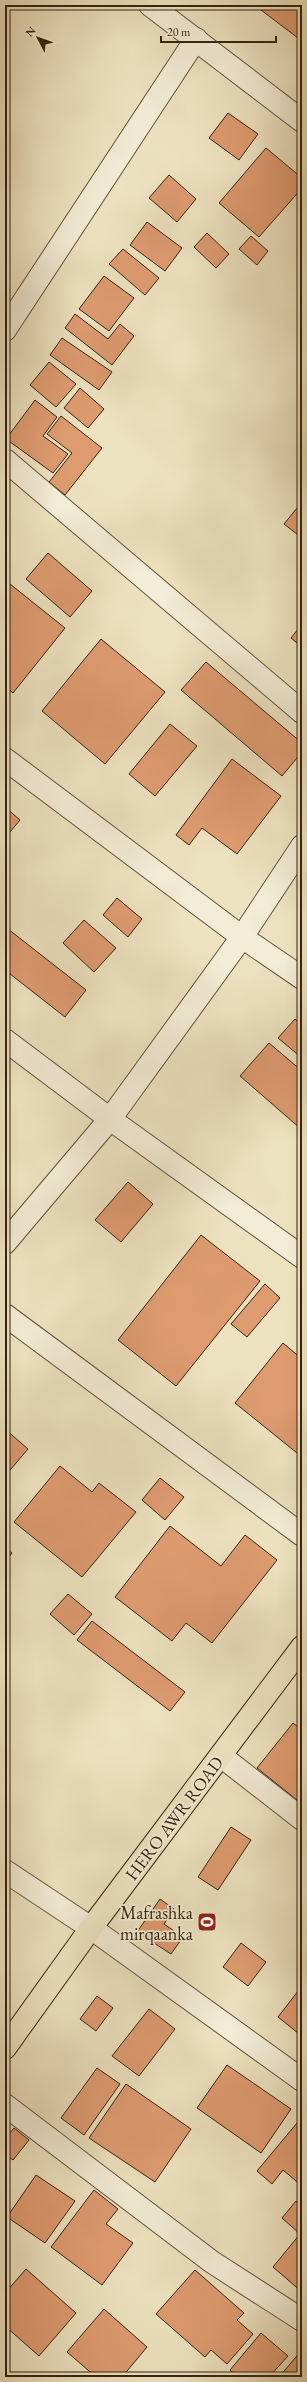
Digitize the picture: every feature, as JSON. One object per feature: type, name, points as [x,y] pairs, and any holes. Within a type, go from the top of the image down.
[{"type":"main road","name":"HERO AWR ROAD","points":[[5,2048],[90,1928],[221,1756],[302,1646]]},
{"type":"street","points":[[150,5],[300,115]]},
{"type":"street","points":[[5,330],[196,39]]},
{"type":"street","points":[[5,460],[302,712]]},
{"type":"street","points":[[5,759],[242,937],[302,978]]},
{"type":"street","points":[[5,1243],[110,1119],[242,937],[302,846]]},
{"type":"street","points":[[5,1040],[110,1119],[302,1257]]},
{"type":"street","points":[[5,1315],[302,1535]]},
{"type":"street","points":[[221,1756],[302,1819]]},
{"type":"street","points":[[5,1871],[90,1928],[302,2080]]},
{"type":"street","points":[[5,2106],[212,2262],[302,2320]]},
{"type":"building","points":[[259,5],[302,5],[302,41],[257,7]]},
{"type":"building","points":[[228,113],[258,134],[239,160],[209,138]]},
{"type":"building","points":[[266,148],[302,178],[302,188],[259,237],[219,203]]},
{"type":"building","points":[[169,175],[196,199],[177,222],[149,198]]},
{"type":"building","points":[[147,222],[182,248],[165,271],[130,245]]},
{"type":"building","points":[[207,233],[229,254],[216,268],[194,247]]},
{"type":"building","points":[[251,236],[268,251],[257,265],[239,249]]},
{"type":"building","points":[[123,249],[159,278],[145,295],[109,264]]},
{"type":"building","points":[[104,276],[134,298],[109,331],[79,309]]},
{"type":"building","points":[[75,314],[108,339],[120,324],[134,336],[112,365],[65,328]]},
{"type":"building","points":[[62,338],[112,372],[99,390],[50,355]]},
{"type":"building","points":[[49,362],[76,384],[56,407],[30,385]]},
{"type":"building","points":[[80,388],[104,409],[88,428],[64,408]]},
{"type":"building","points":[[35,400],[57,417],[43,436],[68,454],[53,473],[6,439]]},
{"type":"building","points":[[61,416],[102,448],[65,495],[49,482],[72,453],[47,434]]},
{"type":"building","points":[[302,502],[302,538],[284,524]]},
{"type":"building","points":[[48,553],[92,591],[70,617],[26,579]]},
{"type":"building","points":[[5,580],[65,628],[13,693],[5,686]]},
{"type":"building","points":[[302,624],[302,647],[291,638]]},
{"type":"building","points":[[101,639],[165,692],[105,764],[42,711]]},
{"type":"building","points":[[206,662],[302,743],[302,752],[282,776],[181,690]]},
{"type":"building","points":[[170,724],[197,746],[155,796],[129,774]]},
{"type":"building","points":[[232,759],[281,796],[237,854],[202,828],[189,845],[176,835]]},
{"type":"building","points":[[5,807],[20,820],[5,838]]},
{"type":"building","points":[[117,898],[142,919],[128,937],[103,915]]},
{"type":"building","points":[[84,920],[116,948],[94,972],[63,943]]},
{"type":"building","points":[[8,929],[86,990],[65,1017],[5,970],[5,933]]},
{"type":"building","points":[[295,1019],[302,1025],[302,1058],[278,1038]]},
{"type":"building","points":[[269,1043],[302,1071],[301,1129],[240,1076]]},
{"type":"building","points":[[128,1182],[153,1204],[121,1242],[95,1220]]},
{"type":"building","points":[[201,1235],[260,1281],[176,1386],[118,1340]]},
{"type":"building","points":[[265,1284],[280,1298],[247,1337],[231,1324]]},
{"type":"building","points":[[283,1343],[302,1359],[302,1457],[235,1403]]},
{"type":"building","points":[[5,1429],[28,1449],[5,1476]]},
{"type":"building","points":[[60,1466],[92,1492],[99,1483],[136,1512],[82,1577],[14,1522]]},
{"type":"building","points":[[160,1478],[184,1497],[165,1520],[142,1500]]},
{"type":"building","points":[[170,1526],[221,1566],[245,1535],[277,1560],[212,1643],[186,1623],[172,1641],[115,1597]]},
{"type":"building","points":[[5,1548],[12,1553],[5,1562]]},
{"type":"building","points":[[68,1594],[92,1614],[74,1635],[50,1614]]},
{"type":"building","points":[[92,1621],[185,1692],[170,1711],[77,1640]]},
{"type":"building","points":[[293,1723],[302,1730],[302,1804],[257,1768]]},
{"type":"building","points":[[231,1827],[251,1840],[218,1890],[198,1877]]},
{"type":"building","points":[[160,1899],[174,1909],[164,1924],[183,1937],[171,1954],[137,1932]]},
{"type":"building","points":[[241,1943],[266,1962],[248,1986],[223,1967]]},
{"type":"building","points":[[302,1986],[302,2029],[298,2033],[278,2017]]},
{"type":"building","points":[[97,1996],[113,2008],[96,2031],[80,2019]]},
{"type":"building","points":[[149,2009],[175,2029],[139,2076],[112,2056]]},
{"type":"building","points":[[227,2065],[291,2109],[261,2153],[197,2108]]},
{"type":"building","points":[[97,2068],[120,2084],[84,2135],[61,2118]]},
{"type":"building","points":[[126,2084],[191,2129],[155,2182],[89,2138]]},
{"type":"building","points":[[302,2117],[302,2186],[283,2170],[272,2184],[257,2171]]},
{"type":"building","points":[[14,2128],[29,2140],[13,2160],[5,2154],[5,2139]]},
{"type":"building","points":[[36,2175],[75,2201],[45,2243],[7,2217]]},
{"type":"building","points":[[94,2190],[118,2209],[106,2224],[133,2243],[102,2285],[51,2247]]},
{"type":"building","points":[[296,2201],[302,2206],[302,2292],[273,2267],[300,2234],[282,2218]]},
{"type":"building","points":[[26,2269],[76,2313],[39,2356],[5,2326],[5,2293]]},
{"type":"building","points":[[195,2270],[244,2313],[237,2320],[253,2334],[227,2364],[211,2350],[205,2357],[156,2314]]},
{"type":"building","points":[[104,2309],[147,2347],[122,2377],[96,2377],[67,2352]]},
{"type":"building","points":[[261,2333],[288,2356],[269,2377],[238,2377],[230,2370]]},
{"type":"building","points":[[301,2351],[302,2377],[279,2377]]},
{"type":"place","name":"Mafrashka mirqaanka","points":[[207,1922]]}]
